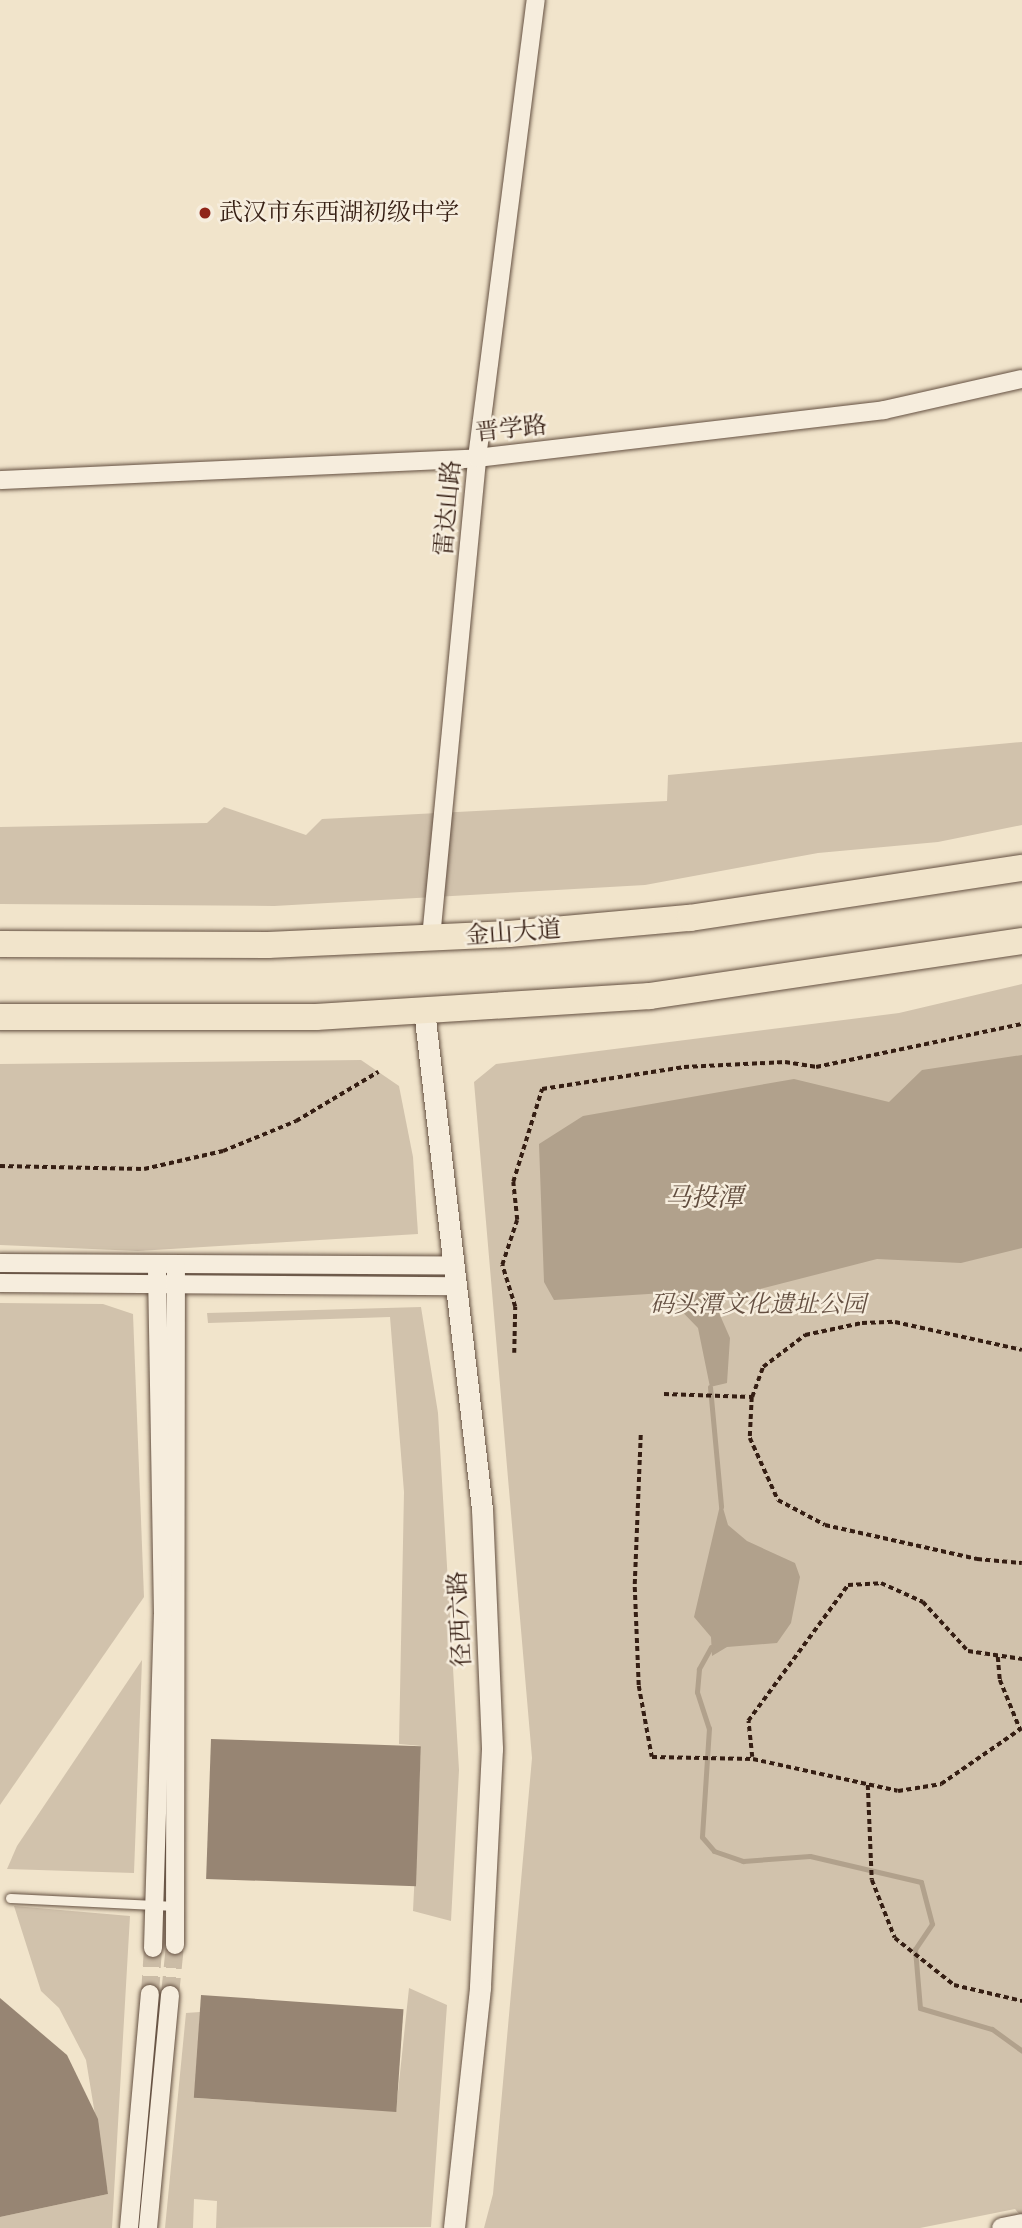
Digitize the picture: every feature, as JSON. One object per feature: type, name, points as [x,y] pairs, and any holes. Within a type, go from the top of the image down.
[{"type":"main road","name":"金山大道","points":[[0,944],[95,948],[431,938],[690,918],[1022,868]]},
{"type":"main road","points":[[0,1017],[316,1017],[650,996],[1022,941]]},
{"type":"street","name":"雷达山路","points":[[431,938],[477,458],[536,0]]},
{"type":"street","name":"晋学路","points":[[0,480],[477,458],[884,410],[1022,379]]},
{"type":"street","name":"径西六路","points":[[424,1010],[482,1509],[492,1749],[480,1988],[454,2228]]},
{"type":"street","points":[[0,1264],[176,1266],[456,1276]]},
{"type":"street","points":[[153,1948],[163,1614],[157,1266]]},
{"type":"street","points":[[175,1945],[176,1266]]},
{"type":"street","points":[[0,1283],[177,1286],[456,1276]]},
{"type":"street","points":[[129,2228],[150,1994]]},
{"type":"street","points":[[148,2228],[170,1995]]},
{"type":"street","points":[[1002,2228],[1022,2224]]},
{"type":"lane","points":[[10,1898],[177,1906]]},
{"type":"path","points":[[514,1353],[514,1307],[502,1265],[517,1220],[513,1182],[542,1089],[684,1067],[785,1062],[816,1067],[1022,1024]]},
{"type":"path","points":[[0,1166],[144,1169],[223,1151],[296,1121],[378,1072]]},
{"type":"path","points":[[1022,1350],[895,1322],[862,1323],[805,1335],[763,1367],[752,1397],[750,1438],[778,1500],[824,1525],[1022,1563]]},
{"type":"path","points":[[664,1394],[752,1397]]},
{"type":"path","points":[[641,1435],[635,1587],[645,1723],[652,1757],[694,1755],[753,1759],[898,1791],[941,1784],[1021,1729],[1000,1680],[998,1657]]},
{"type":"path","points":[[753,1759],[748,1721],[848,1585],[881,1583],[923,1602],[968,1651],[1022,1659]]},
{"type":"path","points":[[868,1785],[868,1855],[873,1880],[904,1946],[925,1965],[954,1984],[1022,2001]]},
{"type":"green space","points":[[1022,742],[1022,825],[938,842],[818,853],[645,885],[274,906],[0,904],[0,827],[207,823],[224,807],[306,835],[322,819],[667,801],[668,775]]},
{"type":"green space","name":"码头潭文化遗址公园","points":[[1022,984],[1022,2217],[1015,2209],[920,2228],[484,2228],[493,2194],[532,1758],[474,1082],[496,1064],[899,1013]]},
{"type":"green space","points":[[361,1060],[399,1086],[413,1157],[418,1234],[138,1251],[0,1245],[0,1064]]},
{"type":"green space","points":[[0,1303],[103,1304],[133,1314],[144,1597],[0,1805]]},
{"type":"green space","points":[[421,1307],[438,1413],[459,1770],[451,1921],[413,1911],[421,1746],[399,1744],[404,1492],[390,1317],[208,1323],[207,1313]]},
{"type":"green space","points":[[142,1660],[134,1873],[7,1869],[17,1846]]},
{"type":"green space","points":[[14,1906],[130,1916],[112,2228],[0,2228],[0,2217],[108,2194],[86,2060],[59,2008],[41,1991]]},
{"type":"green space","points":[[409,1988],[447,2005],[431,2227],[216,2228],[217,2201],[194,2199],[193,2228],[165,2228],[186,2013],[200,2012],[196,2098],[396,2111]]},
{"type":"water","name":"马投潭","points":[[1022,1055],[1022,1248],[961,1263],[877,1259],[733,1296],[716,1306],[730,1338],[727,1383],[710,1387],[698,1328],[664,1293],[554,1300],[544,1282],[539,1144],[583,1116],[794,1079],[889,1102],[922,1070]]},
{"type":"water","points":[[721,1501],[728,1525],[747,1541],[795,1563],[800,1577],[791,1623],[777,1643],[727,1647],[712,1656],[711,1637],[694,1617]]},
{"type":"building","points":[[211,1739],[421,1746],[416,1886],[206,1879]]},
{"type":"building","points":[[201,1995],[404,2009],[396,2112],[194,2098]]},
{"type":"building","points":[[0,1998],[67,2055],[98,2119],[108,2194],[0,2217]]},
{"type":"waterway","points":[[710,1387],[721,1506]]},
{"type":"waterway","points":[[711,1647],[699,1669],[697,1692],[709,1728],[702,1837],[714,1851],[743,1861],[810,1856],[921,1882],[932,1924],[915,1949],[920,2008],[992,2029],[1022,2051]]},
{"type":"tunnel","points":[[170,1995],[175,1945]]},
{"type":"tunnel","points":[[150,1994],[153,1948]]},
{"type":"place","name":"武汉市东西湖初级中学","points":[[205,213]]}]
